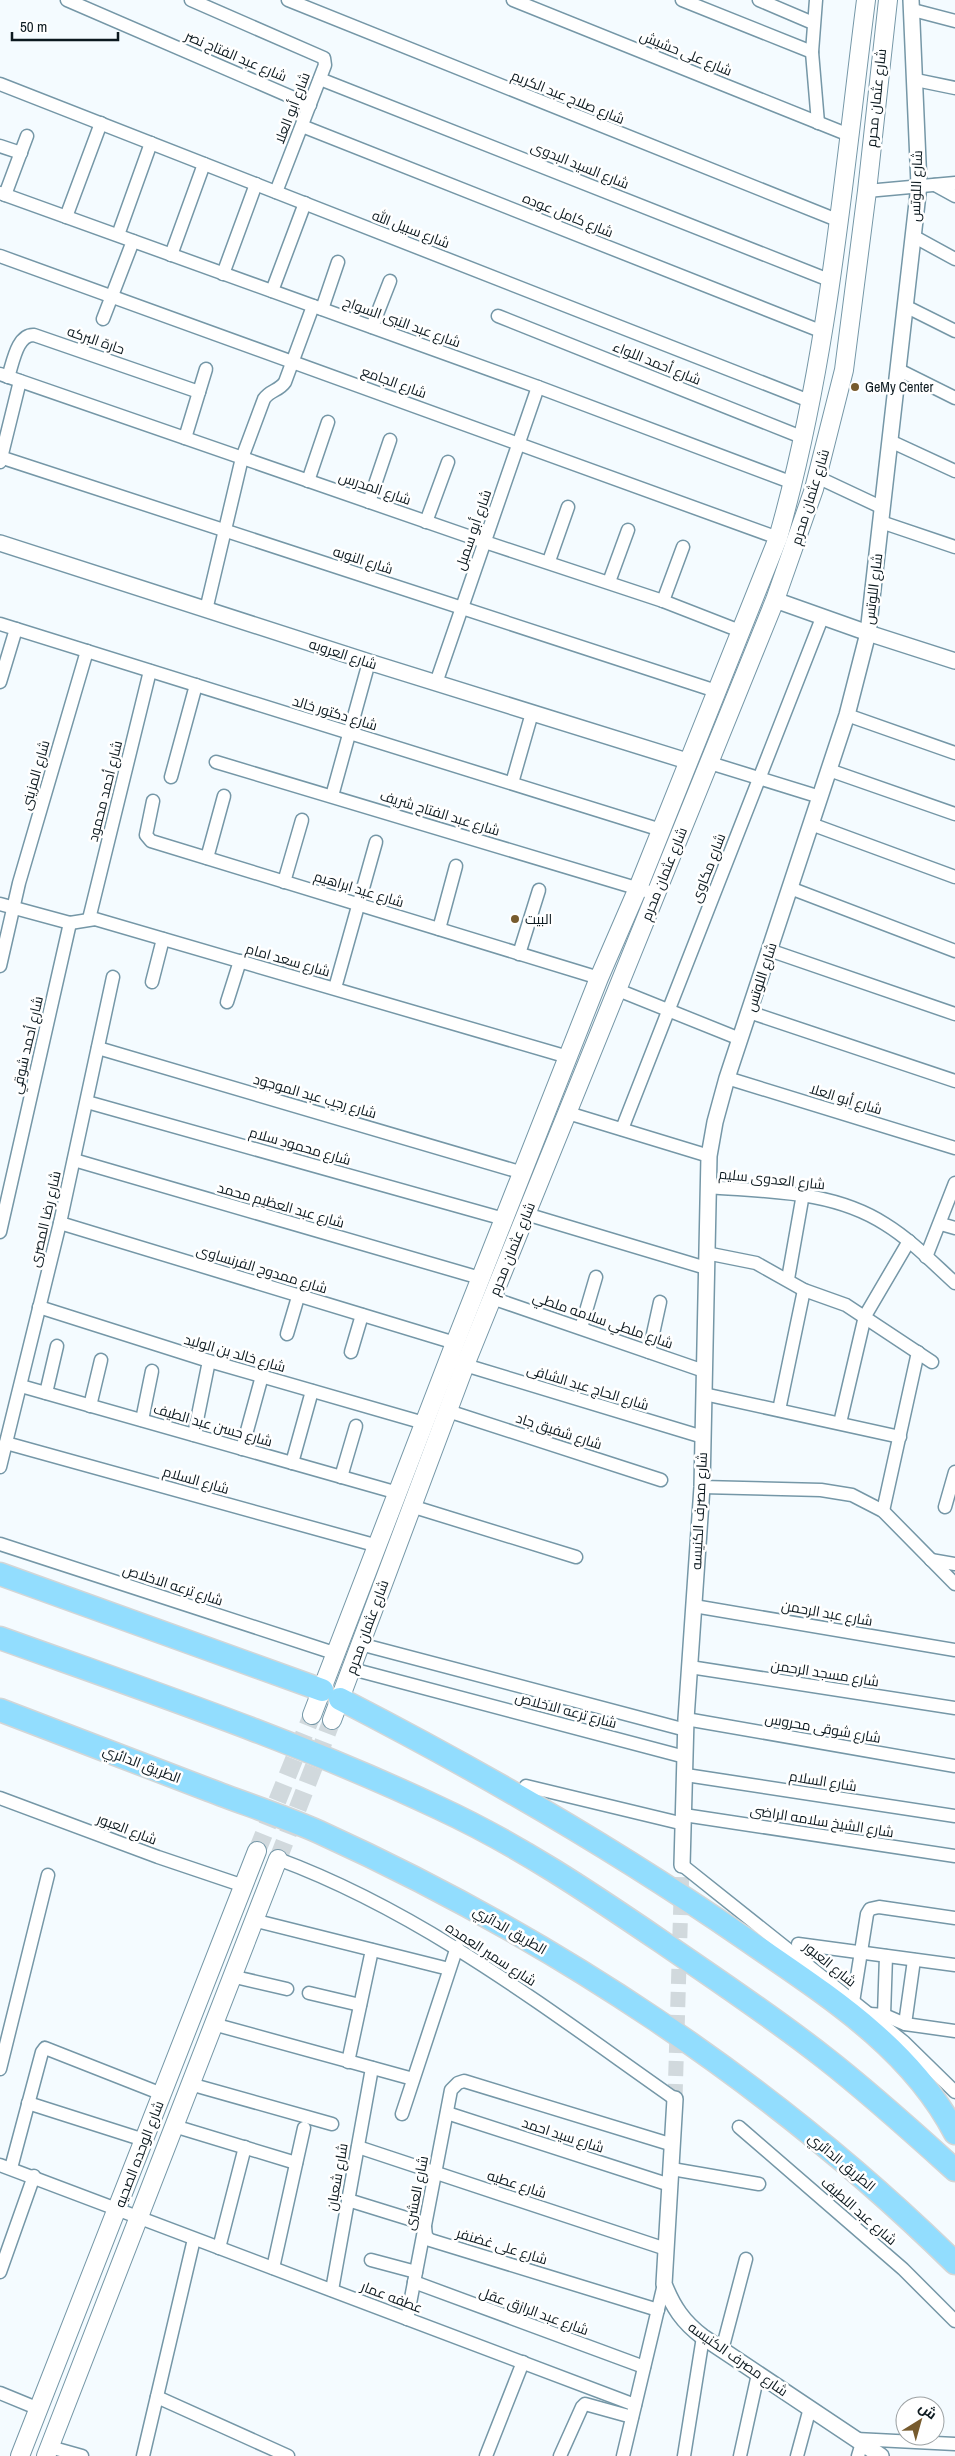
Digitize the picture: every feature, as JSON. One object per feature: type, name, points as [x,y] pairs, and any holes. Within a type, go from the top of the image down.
[{"type":"highway","points":[[0,1574],[331,1694],[487,1777],[559,1819],[630,1862],[767,1954],[854,2016],[890,2047],[923,2083],[955,2133]]},
{"type":"highway","points":[[0,1638],[271,1736],[440,1808],[515,1847],[586,1890],[742,1996],[825,2058],[905,2124],[955,2170]]},
{"type":"highway","name":"الطريق الدائري","points":[[0,1710],[315,1830],[433,1888],[548,1952],[650,2016],[748,2086],[856,2173],[955,2263]]},
{"type":"main road","name":"شارع عثمان محرم","points":[[332,1720],[331,1694],[337,1654],[424,1423],[599,978],[638,888],[687,761],[778,538],[794,483],[812,402],[830,280],[866,0]]},
{"type":"main road","name":"شارع عثمان محرم","points":[[312,1715],[352,1669],[465,1364],[775,600],[817,477],[844,370],[867,191],[878,68],[888,0]]},
{"type":"main road","name":"شارع الوحده الصحيه","points":[[20,2456],[257,1852]]},
{"type":"main road","name":"شارع الوحده الصحيه","points":[[50,2445],[139,2218],[252,1920],[278,1859]]},
{"type":"main road","points":[[219,1950],[238,1957]]},
{"type":"main road","points":[[36,2415],[50,2445]]},
{"type":"street","name":"شارع عبد الفتاح نصر","points":[[67,0],[310,105]]},
{"type":"street","name":"شارع أبو العلا","points":[[191,0],[322,57],[326,62],[276,192]]},
{"type":"street","name":"شارع صلاح عبد الكريم","points":[[288,0],[837,220]]},
{"type":"street","name":"شارع على حشيش","points":[[513,0],[849,134]]},
{"type":"street","points":[[682,0],[812,52]]},
{"type":"street","points":[[759,0],[813,23]]},
{"type":"street","points":[[816,0],[812,52],[818,123]]},
{"type":"street","points":[[912,5],[955,21]]},
{"type":"street","name":"شارع اللوتس","points":[[709,1156],[715,1122],[727,1078],[847,715],[868,634],[919,185],[912,5]]},
{"type":"street","name":"شارع السيد البدوى","points":[[320,79],[830,280]]},
{"type":"street","points":[[916,80],[955,88]]},
{"type":"street","name":"شارع سبيل الله","points":[[0,84],[812,402]]},
{"type":"street","points":[[66,217],[101,123]]},
{"type":"street","name":"شارع كامل عوده","points":[[302,126],[823,332]]},
{"type":"street","points":[[2,195],[27,136]]},
{"type":"street","points":[[118,236],[151,143]]},
{"type":"street","points":[[0,146],[20,153]]},
{"type":"street","points":[[171,255],[204,164]]},
{"type":"street","points":[[223,274],[256,184]]},
{"type":"street","points":[[867,191],[919,185],[955,184]]},
{"type":"street","points":[[935,185],[955,196]]},
{"type":"street","name":"شارع عبد النبى السواح","points":[[2,195],[538,387],[794,483]]},
{"type":"street","points":[[272,291],[305,203]]},
{"type":"street","points":[[913,236],[955,259]]},
{"type":"street","points":[[103,320],[133,241]]},
{"type":"street","name":"شارع الجامع","points":[[0,256],[778,538]]},
{"type":"street","points":[[206,610],[242,458],[264,398],[267,394],[278,391],[282,387],[292,361],[338,262]]},
{"type":"street","points":[[372,328],[390,281]]},
{"type":"street","points":[[905,306],[955,331]]},
{"type":"street","name":"شارع أحمد اللواء","points":[[498,316],[804,438]]},
{"type":"street","name":"حارة البركه","points":[[9,377],[21,340],[29,334],[199,392]]},
{"type":"street","points":[[184,438],[206,369]]},
{"type":"street","points":[[898,370],[955,398]]},
{"type":"street","points":[[0,459],[9,377]]},
{"type":"street","name":"شارع المدرس","points":[[9,377],[426,522],[610,582],[740,631]]},
{"type":"street","name":"شارع أبو سمبل","points":[[436,683],[538,387]]},
{"type":"street","points":[[308,480],[328,422]]},
{"type":"street","points":[[369,502],[390,440]]},
{"type":"street","points":[[890,441],[955,471]]},
{"type":"street","name":"شارع النوبه","points":[[0,459],[225,530],[716,691]]},
{"type":"street","points":[[426,522],[448,462]]},
{"type":"street","points":[[817,477],[882,515],[955,547]]},
{"type":"street","points":[[549,561],[568,507]]},
{"type":"street","points":[[610,582],[628,530]]},
{"type":"street","name":"شارع العروبه","points":[[0,543],[369,662],[687,761]]},
{"type":"street","points":[[663,601],[683,547]]},
{"type":"street","points":[[775,600],[868,634],[955,661]]},
{"type":"street","name":"شارع مكاوى","points":[[622,1129],[822,618]]},
{"type":"street","name":"شارع دكتور خالد","points":[[0,624],[661,830]]},
{"type":"street","points":[[0,682],[16,629]]},
{"type":"street","name":"شارع المزينى","points":[[0,966],[14,908],[87,651]]},
{"type":"street","points":[[332,796],[369,662]]},
{"type":"street","name":"شارع أحمد محمود","points":[[89,919],[150,671]]},
{"type":"street","points":[[171,778],[196,685]]},
{"type":"street","points":[[512,783],[532,713]]},
{"type":"street","points":[[847,715],[955,753]]},
{"type":"street","name":"شارع عبد الفتاح شريف","points":[[216,762],[656,894]]},
{"type":"street","points":[[710,763],[820,797]]},
{"type":"street","points":[[829,770],[955,814]]},
{"type":"street","points":[[207,858],[224,796]]},
{"type":"street","name":"شارع عيد ابراهيم","points":[[153,801],[146,830],[147,838],[599,978]]},
{"type":"street","points":[[284,882],[302,820]]},
{"type":"street","points":[[811,824],[955,877]]},
{"type":"street","points":[[334,988],[376,842]]},
{"type":"street","points":[[438,929],[456,866]]},
{"type":"street","points":[[790,888],[955,951]]},
{"type":"street","points":[[519,954],[539,890]]},
{"type":"street","name":"شارع سعد امام","points":[[0,904],[70,923],[89,919],[334,988],[568,1057]]},
{"type":"street","name":"شارع أحمد شوقي","points":[[0,1232],[70,923]]},
{"type":"street","points":[[152,982],[163,939]]},
{"type":"street","points":[[769,950],[955,1014]]},
{"type":"street","points":[[227,1002],[240,961]]},
{"type":"street","name":"شارع رضا المصرى","points":[[0,1467],[60,1223],[113,977]]},
{"type":"street","points":[[618,990],[740,1038]]},
{"type":"street","points":[[749,1012],[955,1080]]},
{"type":"street","name":"شارع رجب عبد الموجود","points":[[98,1048],[523,1173]]},
{"type":"street","name":"شارع أبو العلا","points":[[727,1078],[955,1148]]},
{"type":"street","name":"شارع محمود سلام","points":[[87,1102],[504,1219]]},
{"type":"street","points":[[568,1113],[709,1156]]},
{"type":"street","name":"شارع مصرف الكنيسه","points":[[682,1865],[686,1724],[702,1487],[709,1156]]},
{"type":"street","name":"شارع عبد العظيم محمد","points":[[74,1160],[480,1278]]},
{"type":"street","points":[[926,1257],[941,1224],[955,1183]]},
{"type":"street","name":"شارع العدوى سليم","points":[[708,1187],[803,1194],[832,1200],[859,1210],[885,1224],[909,1241],[955,1283]]},
{"type":"street","points":[[788,1279],[803,1194]]},
{"type":"street","points":[[526,1214],[706,1260],[756,1263],[788,1279],[804,1290],[846,1305],[932,1362]]},
{"type":"street","name":"شارع ممدوح الفرنساوى","points":[[60,1223],[298,1297],[455,1343]]},
{"type":"street","points":[[941,1224],[955,1228]]},
{"type":"street","points":[[840,1423],[865,1316],[909,1241]]},
{"type":"street","points":[[581,1328],[596,1277]]},
{"type":"street","points":[[779,1410],[804,1290]]},
{"type":"street","points":[[287,1334],[298,1297]]},
{"type":"street","name":"شارع ملطي سلامه ملطي","points":[[492,1298],[704,1371]]},
{"type":"street","points":[[649,1352],[660,1302]]},
{"type":"street","name":"شارع خالد بن الوليد","points":[[39,1307],[209,1361],[424,1423]]},
{"type":"street","points":[[351,1352],[362,1315]]},
{"type":"street","points":[[46,1393],[56,1346]]},
{"type":"street","points":[[883,1511],[918,1352]]},
{"type":"street","points":[[90,1406],[101,1360]]},
{"type":"street","points":[[194,1435],[209,1361]]},
{"type":"street","name":"شارع الحاج عبد الشافى","points":[[465,1364],[703,1438]]},
{"type":"street","points":[[142,1420],[152,1371]]},
{"type":"street","points":[[242,1449],[262,1376]]},
{"type":"street","name":"شارع حسن عبد الطيف","points":[[21,1386],[398,1493]]},
{"type":"street","points":[[292,1463],[312,1391]]},
{"type":"street","points":[[704,1394],[900,1436]]},
{"type":"street","name":"شارع شفيق جاد","points":[[448,1410],[662,1480]]},
{"type":"street","points":[[341,1477],[356,1426]]},
{"type":"street","name":"شارع السلام","points":[[6,1443],[378,1546]]},
{"type":"street","points":[[945,1507],[953,1486],[955,1472]]},
{"type":"street","points":[[702,1487],[837,1491],[852,1495],[883,1511],[955,1584]]},
{"type":"street","points":[[412,1506],[576,1557]]},
{"type":"street","name":"شارع ترعه الاخلاص","points":[[0,1544],[337,1654]]},
{"type":"street","points":[[931,1560],[955,1564]]},
{"type":"street","name":"شارع عبد الرحمن","points":[[694,1606],[955,1650]]},
{"type":"street","name":"شارع ترعه الاخلاص","points":[[360,1644],[686,1724]]},
{"type":"street","name":"شارع مسجد الرحمن","points":[[690,1667],[955,1708]]},
{"type":"street","name":"شارع ترعه الاخلاص","points":[[352,1669],[685,1757]]},
{"type":"street","name":"شارع شوقى محروس","points":[[686,1724],[955,1766]]},
{"type":"street","name":"شارع السلام","points":[[686,1775],[955,1816]]},
{"type":"street","name":"شارع الشيخ سلامه الراضى","points":[[526,1786],[684,1820],[955,1856]]},
{"type":"street","name":"شارع العبور","points":[[0,1798],[158,1857],[244,1886]]},
{"type":"street","name":"شارع سمير العمده","points":[[278,1859],[327,1877],[457,1947],[675,2099]]},
{"type":"street","name":"شارع العبور","points":[[682,1865],[904,2042],[955,2092]]},
{"type":"street","points":[[0,2069],[48,1875]]},
{"type":"street","points":[[853,2002],[867,1914],[874,1907],[955,1918]]},
{"type":"street","points":[[252,1920],[450,1969]]},
{"type":"street","points":[[798,1944],[955,1965]]},
{"type":"street","points":[[402,2114],[457,1947]]},
{"type":"street","points":[[348,2062],[372,1950]]},
{"type":"street","points":[[884,2015],[886,1956]]},
{"type":"street","points":[[905,2024],[914,1960]]},
{"type":"street","points":[[231,1976],[287,1989]]},
{"type":"street","points":[[309,1993],[360,2005]]},
{"type":"street","points":[[868,2014],[884,2015],[905,2024],[955,2031]]},
{"type":"street","points":[[213,2024],[413,2079]]},
{"type":"street","points":[[6,2166],[28,2103],[42,2050],[49,2048],[162,2094]]},
{"type":"street","name":"شارع شعبان","points":[[332,2290],[372,2068]]},
{"type":"street","name":"شارع العشرى","points":[[407,2319],[447,2113],[453,2087],[458,2082],[464,2081],[673,2145]]},
{"type":"street","points":[[190,2084],[332,2124]]},
{"type":"street","name":"شارع مصرف الكنيسه","points":[[675,2099],[664,2284],[672,2305],[685,2323],[703,2337],[810,2408],[859,2446],[881,2456]]},
{"type":"street","points":[[28,2103],[144,2140]]},
{"type":"street","name":"شارع سيد احمد","points":[[447,2113],[670,2185]]},
{"type":"street","points":[[174,2126],[296,2163]]},
{"type":"street","name":"شارع عبد اللطيف","points":[[739,2127],[903,2269],[955,2321]]},
{"type":"street","points":[[273,2268],[304,2128]]},
{"type":"street","points":[[219,2248],[245,2147]]},
{"type":"street","name":"شارع عطيه","points":[[358,2147],[666,2249]]},
{"type":"street","name":"عطفه عمار","points":[[6,2166],[194,2239],[523,2362],[634,2411]]},
{"type":"street","points":[[672,2169],[759,2184]]},
{"type":"street","points":[[0,2272],[34,2176]]},
{"type":"street","name":"شارع على غضنفر","points":[[348,2200],[419,2222],[425,2227],[426,2236],[430,2240],[658,2310]]},
{"type":"street","points":[[143,2456],[194,2239]]},
{"type":"street","points":[[722,2350],[746,2259]]},
{"type":"street","name":"شارع عبد الرازق عقل","points":[[371,2260],[644,2367]]},
{"type":"street","points":[[623,2456],[664,2284]]},
{"type":"street","points":[[684,2456],[703,2337]]},
{"type":"street","points":[[486,2456],[523,2362]]},
{"type":"street","points":[[740,2456],[758,2374]]},
{"type":"street","points":[[0,2393],[36,2415]]},
{"type":"street","points":[[157,2397],[288,2456]]},
{"type":"street","points":[[560,2456],[585,2404],[634,2411]]},
{"type":"street","points":[[797,2456],[810,2408]]},
{"type":"street","points":[[859,2446],[955,2444]]},
{"type":"street","points":[[50,2445],[82,2456]]},
{"type":"tunnel","points":[[257,1851],[312,1715]]},
{"type":"tunnel","points":[[278,1859],[332,1720]]},
{"type":"tunnel","points":[[675,2099],[682,1865]]},
{"type":"place","name":"GeMy Center","points":[[855,387]]},
{"type":"place","name":"البيت","points":[[515,919]]}]
